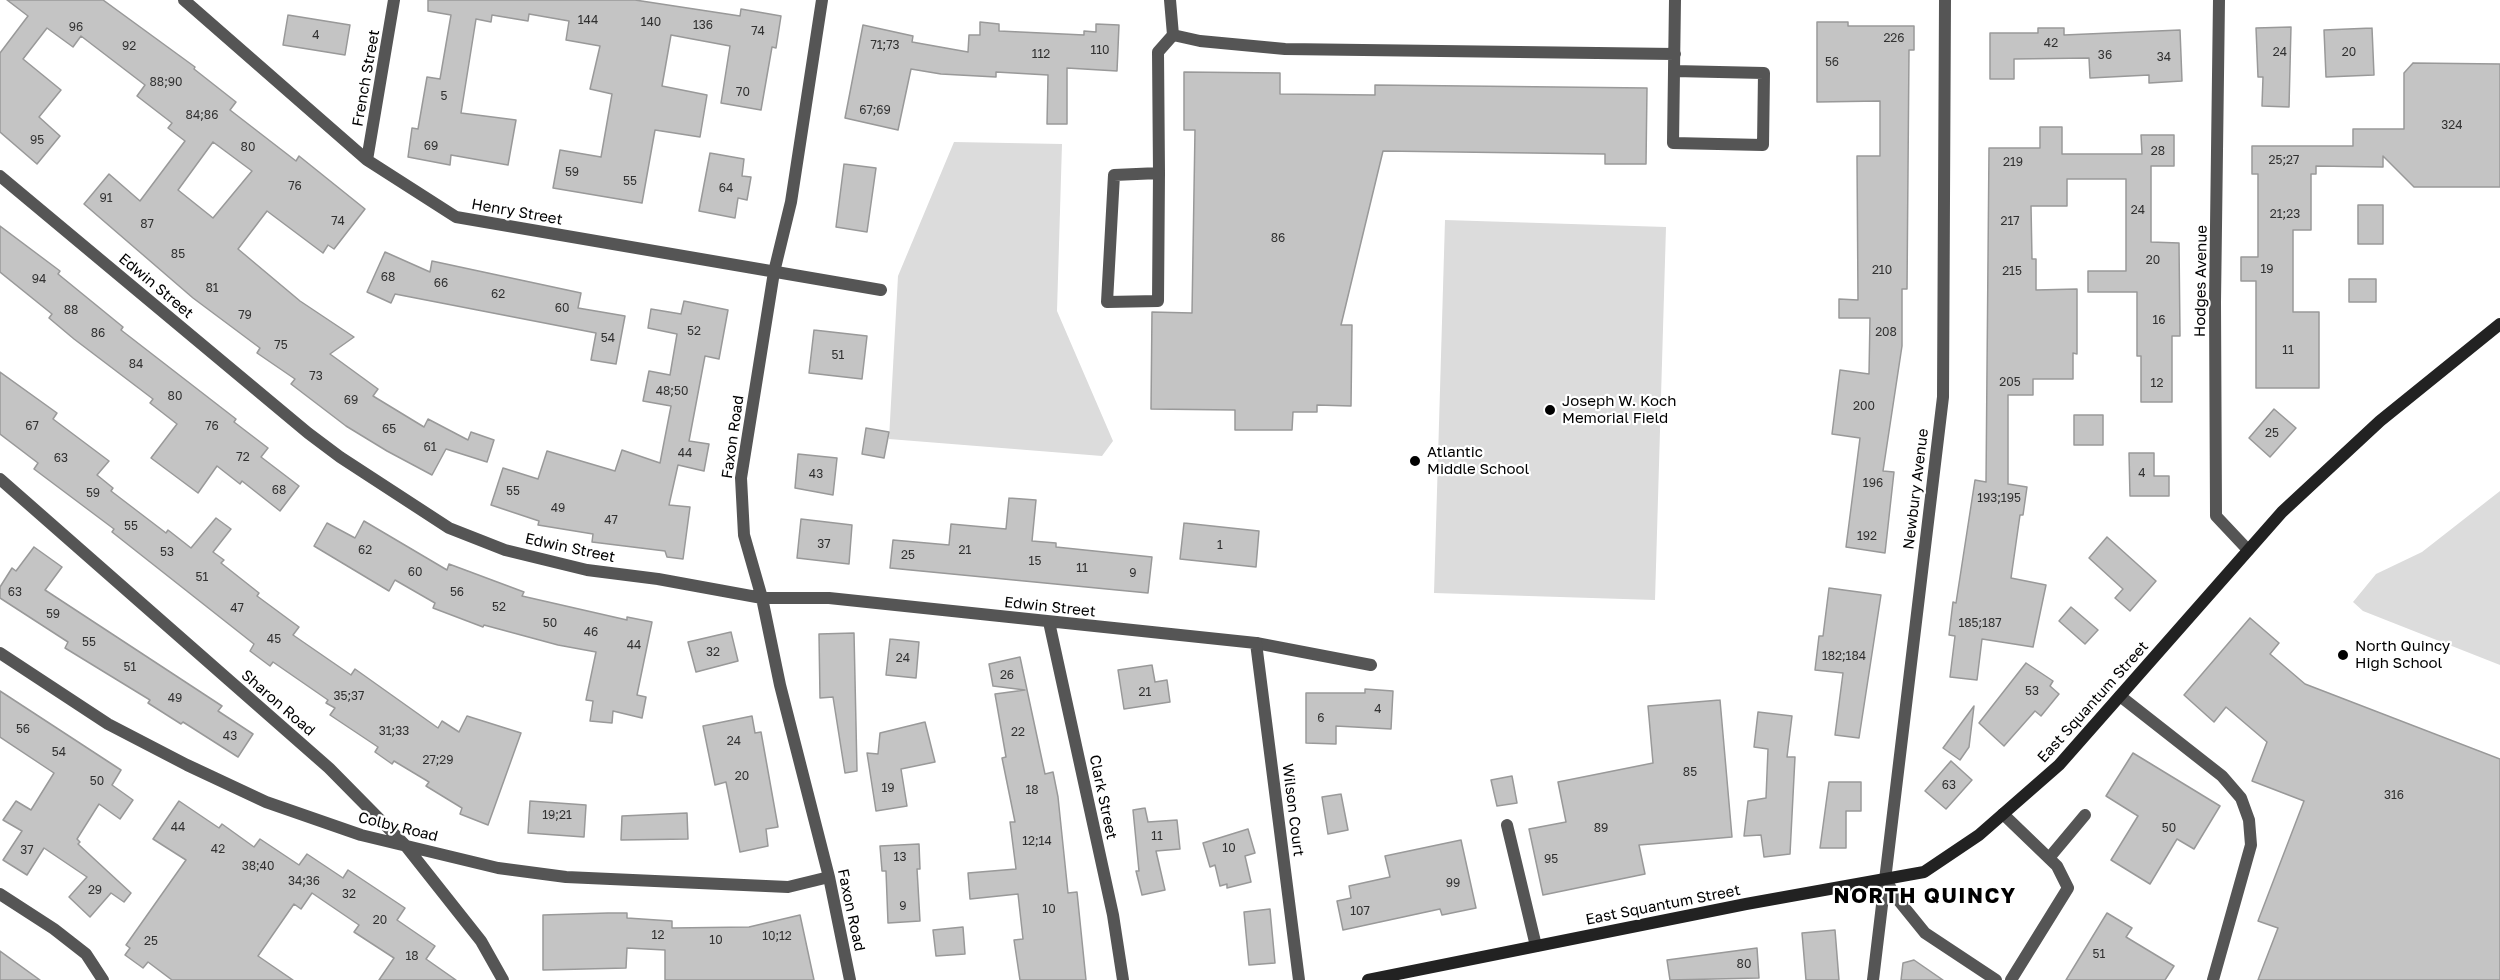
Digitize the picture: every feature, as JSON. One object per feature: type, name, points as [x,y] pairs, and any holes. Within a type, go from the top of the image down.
[{"type":"main road","name":"East Squantum Street","points":[[1368,980],[1924,872],[1979,835],[2059,765],[2282,512],[2380,421],[2500,324]]},
{"type":"street","name":"Henry Street","points":[[184,0],[367,160],[456,217],[881,290]]},
{"type":"street","name":"French Street","points":[[367,160],[394,0]]},
{"type":"street","name":"Faxon Road","points":[[822,0],[791,202],[774,272],[741,478],[744,535],[762,598],[780,685],[829,877],[850,980]]},
{"type":"street","points":[[1159,173],[1114,175],[1107,302],[1158,301],[1159,173],[1158,52],[1173,35],[1170,0]]},
{"type":"street","points":[[1674,71],[1764,73],[1763,145],[1673,143],[1674,71],[1675,54],[1675,0]]},
{"type":"street","name":"Newbury Avenue","points":[[1874,980],[1943,398],[1945,0]]},
{"type":"street","name":"Hodges Avenue","points":[[2219,0],[2215,302],[2216,516],[2248,550]]},
{"type":"street","points":[[1173,35],[1200,41],[1285,49],[1675,54]]},
{"type":"street","name":"Edwin Street","points":[[0,176],[308,433],[340,457],[449,528],[505,550],[587,570],[658,579],[762,598],[829,598],[1256,643],[1371,665]]},
{"type":"street","name":"Sharon Road","points":[[0,479],[330,768],[405,845],[481,941],[503,980]]},
{"type":"street","name":"Clark Street","points":[[1049,622],[1113,915],[1123,980]]},
{"type":"street","name":"Wilson Court","points":[[1256,643],[1299,980]]},
{"type":"street","name":"Colby Road","points":[[0,653],[108,724],[187,765],[266,802],[361,834],[498,868],[566,877],[788,887],[829,877]]},
{"type":"street","points":[[2120,696],[2222,776],[2241,798],[2249,820],[2251,845],[2213,980]]},
{"type":"street","points":[[2003,814],[2058,866],[2068,888],[2011,980]]},
{"type":"street","points":[[2049,858],[2085,815]]},
{"type":"street","points":[[1507,825],[1536,946]]},
{"type":"street","points":[[1885,878],[1895,896],[1925,933],[1996,980]]},
{"type":"street","points":[[0,894],[54,929],[86,954],[103,980]]},
{"type":"shaded area","points":[[954,142],[1062,144],[1057,311],[1113,441],[1102,456],[889,439],[898,276]]},
{"type":"shaded area","name":"Joseph W. Koch Memorial Field","points":[[1445,220],[1666,227],[1655,600],[1434,593]]},
{"type":"shaded area","points":[[2500,491],[2500,665],[2363,611],[2353,602],[2376,574],[2422,552]]},
{"type":"building","points":[[7,0],[103,0],[195,67],[194,69],[236,102],[230,110],[296,161],[299,156],[365,209],[334,249],[328,245],[323,253],[267,211],[238,249],[300,301],[354,337],[330,354],[378,389],[373,396],[424,427],[428,419],[468,440],[471,432],[494,440],[487,462],[446,449],[432,475],[346,426],[291,384],[295,379],[257,353],[260,348],[193,298],[84,204],[109,174],[140,201],[185,141],[168,128],[172,123],[137,96],[145,85],[81,36],[73,47],[47,28],[23,59],[61,90],[39,117],[60,136],[37,164],[0,132],[0,53],[28,16]],"holes":[[[213,142],[252,171],[213,218],[178,190]]]},
{"type":"building","points":[[428,0],[635,0],[740,16],[741,9],[781,16],[776,48],[772,47],[761,110],[721,103],[730,46],[671,35],[662,86],[707,95],[700,137],[655,130],[642,203],[553,188],[560,150],[601,157],[612,94],[590,89],[600,46],[566,40],[569,21],[529,14],[528,21],[492,15],[491,22],[476,19],[461,113],[516,120],[508,165],[451,155],[450,165],[408,157],[412,128],[418,129],[427,77],[440,79],[451,15],[428,11]]},
{"type":"building","points":[[288,15],[350,25],[345,55],[283,45]]},
{"type":"building","points":[[980,22],[999,24],[999,31],[1084,35],[1084,31],[1096,32],[1096,24],[1119,25],[1117,71],[1067,68],[1067,124],[1047,124],[1048,75],[996,72],[996,77],[941,74],[911,69],[898,130],[845,118],[863,25],[913,36],[912,42],[968,52],[969,35],[980,35]]},
{"type":"building","points":[[1817,22],[1848,22],[1848,26],[1914,26],[1914,50],[1909,50],[1907,289],[1902,289],[1902,346],[1883,471],[1894,472],[1885,553],[1846,547],[1860,438],[1832,434],[1840,370],[1869,374],[1870,318],[1839,318],[1839,299],[1858,300],[1857,156],[1880,156],[1880,101],[1817,102]]},
{"type":"building","points":[[2291,27],[2289,107],[2262,106],[2263,77],[2258,77],[2256,28]]},
{"type":"building","points":[[2038,28],[2064,28],[2064,35],[2180,30],[2182,81],[2149,83],[2149,75],[2090,78],[2089,58],[2014,59],[2014,79],[1990,79],[1990,33],[2038,33]]},
{"type":"building","points":[[2372,28],[2374,75],[2326,77],[2324,30]]},
{"type":"building","points":[[2413,63],[2500,64],[2500,187],[2414,187],[2383,156],[2383,167],[2316,166],[2316,174],[2311,174],[2311,230],[2293,230],[2293,312],[2319,312],[2319,388],[2256,388],[2256,281],[2241,281],[2241,257],[2258,257],[2258,174],[2252,174],[2252,146],[2353,146],[2353,129],[2404,129],[2404,73]]},
{"type":"building","points":[[1184,72],[1280,73],[1280,94],[1375,95],[1375,85],[1647,88],[1646,164],[1605,164],[1605,154],[1383,151],[1341,325],[1352,325],[1351,406],[1317,405],[1317,412],[1293,412],[1292,430],[1235,430],[1235,410],[1151,409],[1152,312],[1192,313],[1195,130],[1184,130]]},
{"type":"building","points":[[2040,127],[2062,127],[2062,154],[2142,154],[2141,135],[2174,135],[2174,166],[2151,166],[2151,242],[2179,243],[2180,336],[2172,336],[2172,402],[2141,402],[2141,356],[2137,356],[2137,292],[2088,292],[2088,271],[2126,271],[2126,179],[2067,179],[2067,206],[2031,206],[2032,259],[2036,259],[2036,290],[2077,289],[2077,354],[2073,353],[2073,379],[2033,379],[2033,395],[2008,395],[2008,484],[2027,487],[2023,515],[2020,515],[2011,578],[2046,585],[2033,647],[1982,639],[1977,680],[1950,677],[1955,636],[1949,635],[1953,602],[1956,603],[1975,480],[1986,482],[1989,148],[2040,148]]},
{"type":"building","points":[[710,153],[744,159],[742,176],[751,177],[747,200],[738,198],[735,218],[699,211]]},
{"type":"building","points":[[844,164],[876,168],[867,232],[836,227]]},
{"type":"building","points":[[2358,205],[2383,205],[2383,244],[2358,244]]},
{"type":"building","points":[[0,226],[60,271],[58,274],[123,327],[121,330],[236,419],[234,422],[268,448],[261,457],[299,486],[280,511],[242,481],[240,484],[217,466],[198,493],[151,458],[177,424],[150,403],[153,399],[74,339],[49,318],[52,314],[0,272]]},
{"type":"building","points":[[385,252],[430,272],[432,261],[581,293],[578,308],[625,316],[616,364],[591,360],[596,333],[395,294],[391,303],[367,292]]},
{"type":"building","points":[[2349,279],[2376,279],[2376,302],[2349,302]]},
{"type":"building","points":[[684,301],[728,310],[719,359],[705,356],[689,441],[709,444],[704,471],[678,465],[669,505],[690,507],[683,559],[667,557],[665,551],[592,542],[593,534],[538,525],[539,521],[491,505],[503,468],[538,479],[547,451],[615,471],[622,450],[660,463],[671,406],[643,401],[649,371],[670,375],[677,334],[648,328],[651,309],[681,314]]},
{"type":"building","points":[[814,330],[867,336],[862,379],[809,373]]},
{"type":"building","points":[[0,372],[57,413],[53,419],[109,461],[97,475],[113,488],[111,491],[166,533],[168,530],[191,548],[216,518],[231,529],[213,552],[224,560],[221,563],[259,593],[257,596],[299,627],[293,635],[351,675],[355,669],[438,728],[442,721],[459,732],[467,716],[521,733],[488,825],[460,814],[462,808],[426,786],[429,782],[394,761],[392,764],[375,752],[378,747],[330,715],[335,708],[326,703],[328,700],[273,662],[270,666],[250,651],[254,644],[112,532],[114,529],[34,469],[38,463],[0,434]]},
{"type":"building","points":[[2274,409],[2296,428],[2270,457],[2249,438]]},
{"type":"building","points":[[2074,415],[2103,415],[2103,445],[2074,445]]},
{"type":"building","points":[[866,428],[889,432],[884,458],[862,454]]},
{"type":"building","points":[[2129,453],[2154,453],[2154,476],[2169,476],[2169,496],[2130,496]]},
{"type":"building","points":[[798,454],[837,458],[833,495],[795,488]]},
{"type":"building","points":[[1009,498],[1036,500],[1032,541],[1056,543],[1056,547],[1152,557],[1148,593],[890,568],[893,540],[949,545],[951,524],[1006,529]]},
{"type":"building","points":[[801,519],[852,525],[849,564],[797,558]]},
{"type":"building","points":[[364,521],[447,570],[449,564],[524,592],[522,596],[627,620],[627,617],[652,622],[637,695],[646,697],[642,718],[613,711],[612,723],[590,721],[593,701],[586,700],[596,652],[558,645],[484,625],[483,627],[433,608],[435,603],[395,580],[389,591],[314,546],[327,523],[355,538]]},
{"type":"building","points":[[1184,523],[1259,531],[1256,567],[1180,559]]},
{"type":"building","points":[[2107,537],[2156,581],[2130,611],[2115,598],[2123,589],[2089,558]]},
{"type":"building","points":[[34,547],[62,567],[45,590],[222,706],[218,711],[253,734],[238,757],[183,722],[181,724],[148,703],[150,700],[65,648],[68,642],[0,598],[0,587],[12,568],[16,571]]},
{"type":"building","points":[[1829,588],[1881,595],[1859,738],[1835,735],[1843,673],[1815,670],[1819,636],[1823,636]]},
{"type":"building","points":[[2071,607],[2098,630],[2085,644],[2059,621]]},
{"type":"building","points":[[2250,618],[2279,643],[2270,654],[2305,684],[2500,759],[2500,980],[2258,980],[2278,928],[2258,921],[2304,801],[2252,781],[2267,742],[2226,707],[2214,722],[2184,695]]},
{"type":"building","points":[[731,632],[738,661],[696,672],[688,642]]},
{"type":"building","points":[[854,633],[857,771],[845,773],[833,697],[820,698],[819,634]]},
{"type":"building","points":[[890,639],[919,642],[916,678],[886,675]]},
{"type":"building","points":[[1020,657],[1045,774],[1053,772],[1058,797],[1068,893],[1077,892],[1086,980],[1020,980],[1014,940],[1023,939],[1018,894],[970,899],[968,873],[1016,869],[1010,822],[1015,822],[1002,758],[1006,757],[995,694],[1025,690],[993,686],[989,664]]},
{"type":"building","points":[[2026,663],[2053,681],[2050,686],[2059,694],[2041,716],[2035,711],[2004,746],[1979,723]]},
{"type":"building","points":[[1152,665],[1155,682],[1167,680],[1170,702],[1124,709],[1118,670]]},
{"type":"building","points":[[1365,689],[1393,691],[1391,729],[1336,726],[1336,744],[1306,743],[1306,693],[1365,693]]},
{"type":"building","points":[[0,691],[121,770],[112,785],[133,800],[120,819],[99,804],[77,839],[80,842],[78,844],[131,893],[124,902],[111,893],[90,917],[69,897],[87,877],[44,848],[27,875],[3,860],[22,831],[3,820],[16,801],[31,810],[54,773],[0,737]]},
{"type":"building","points":[[1720,700],[1732,837],[1639,845],[1645,874],[1543,895],[1529,829],[1566,822],[1558,782],[1653,763],[1648,706]]},
{"type":"building","points":[[1974,706],[1969,747],[1960,760],[1943,748]]},
{"type":"building","points":[[1758,712],[1792,716],[1787,757],[1795,757],[1790,854],[1764,857],[1761,835],[1744,836],[1748,801],[1766,798],[1768,749],[1754,747]]},
{"type":"building","points":[[752,716],[755,733],[761,732],[778,827],[766,829],[768,846],[740,852],[726,782],[715,785],[703,726]]},
{"type":"building","points":[[925,722],[935,762],[901,769],[907,806],[876,811],[867,753],[878,754],[880,733]]},
{"type":"building","points":[[2133,753],[2220,806],[2194,849],[2177,839],[2150,884],[2111,860],[2138,816],[2106,796]]},
{"type":"building","points":[[1951,761],[1972,780],[1946,809],[1925,791]]},
{"type":"building","points":[[1512,776],[1517,803],[1497,806],[1491,780]]},
{"type":"building","points":[[1829,782],[1861,782],[1861,811],[1846,811],[1846,848],[1820,848]]},
{"type":"building","points":[[1341,794],[1348,830],[1328,834],[1322,797]]},
{"type":"building","points":[[179,801],[219,828],[222,824],[254,847],[260,839],[299,865],[307,854],[343,878],[348,870],[405,908],[397,920],[435,946],[426,959],[456,980],[379,980],[394,958],[354,932],[359,925],[312,893],[301,909],[294,904],[258,956],[293,980],[172,980],[148,962],[143,968],[125,955],[130,948],[126,945],[186,860],[153,839]]},
{"type":"building","points":[[530,801],[586,805],[584,837],[528,833]]},
{"type":"building","points":[[1145,808],[1148,822],[1177,820],[1180,849],[1156,851],[1165,890],[1142,895],[1136,871],[1139,871],[1133,810]]},
{"type":"building","points":[[687,813],[688,839],[621,840],[622,816]]},
{"type":"building","points":[[1248,829],[1255,853],[1245,856],[1251,882],[1227,888],[1227,884],[1220,886],[1215,865],[1210,867],[1203,843]]},
{"type":"building","points":[[1461,840],[1476,908],[1442,915],[1440,909],[1343,930],[1337,901],[1351,898],[1349,886],[1390,877],[1385,856]]},
{"type":"building","points":[[919,844],[920,869],[917,869],[920,921],[888,923],[886,871],[882,871],[880,846]]},
{"type":"building","points":[[1270,909],[1275,963],[1249,965],[1244,912]]},
{"type":"building","points":[[627,913],[627,918],[672,921],[672,928],[749,927],[800,915],[814,980],[665,980],[665,950],[627,948],[626,968],[543,970],[543,915]]},
{"type":"building","points":[[2107,913],[2132,928],[2126,937],[2174,966],[2165,980],[2066,980]]},
{"type":"building","points":[[963,927],[965,954],[936,956],[933,930]]},
{"type":"building","points":[[1835,930],[1839,980],[1806,980],[1802,933]]},
{"type":"building","points":[[1757,948],[1759,978],[1670,980],[1667,960]]},
{"type":"building","points":[[0,951],[40,980],[0,980]]},
{"type":"building","points":[[1914,960],[1943,980],[1901,980],[1903,963]]},
{"type":"place","name":"Joseph W. Koch Memorial Field","points":[[1550,410]]},
{"type":"place","name":"Atlantic Middle School","points":[[1415,461]]},
{"type":"place","name":"North Quincy High School","points":[[2343,655]]},
{"type":"district","name":"NORTH QUINCY","points":[[1925,896]]}]
